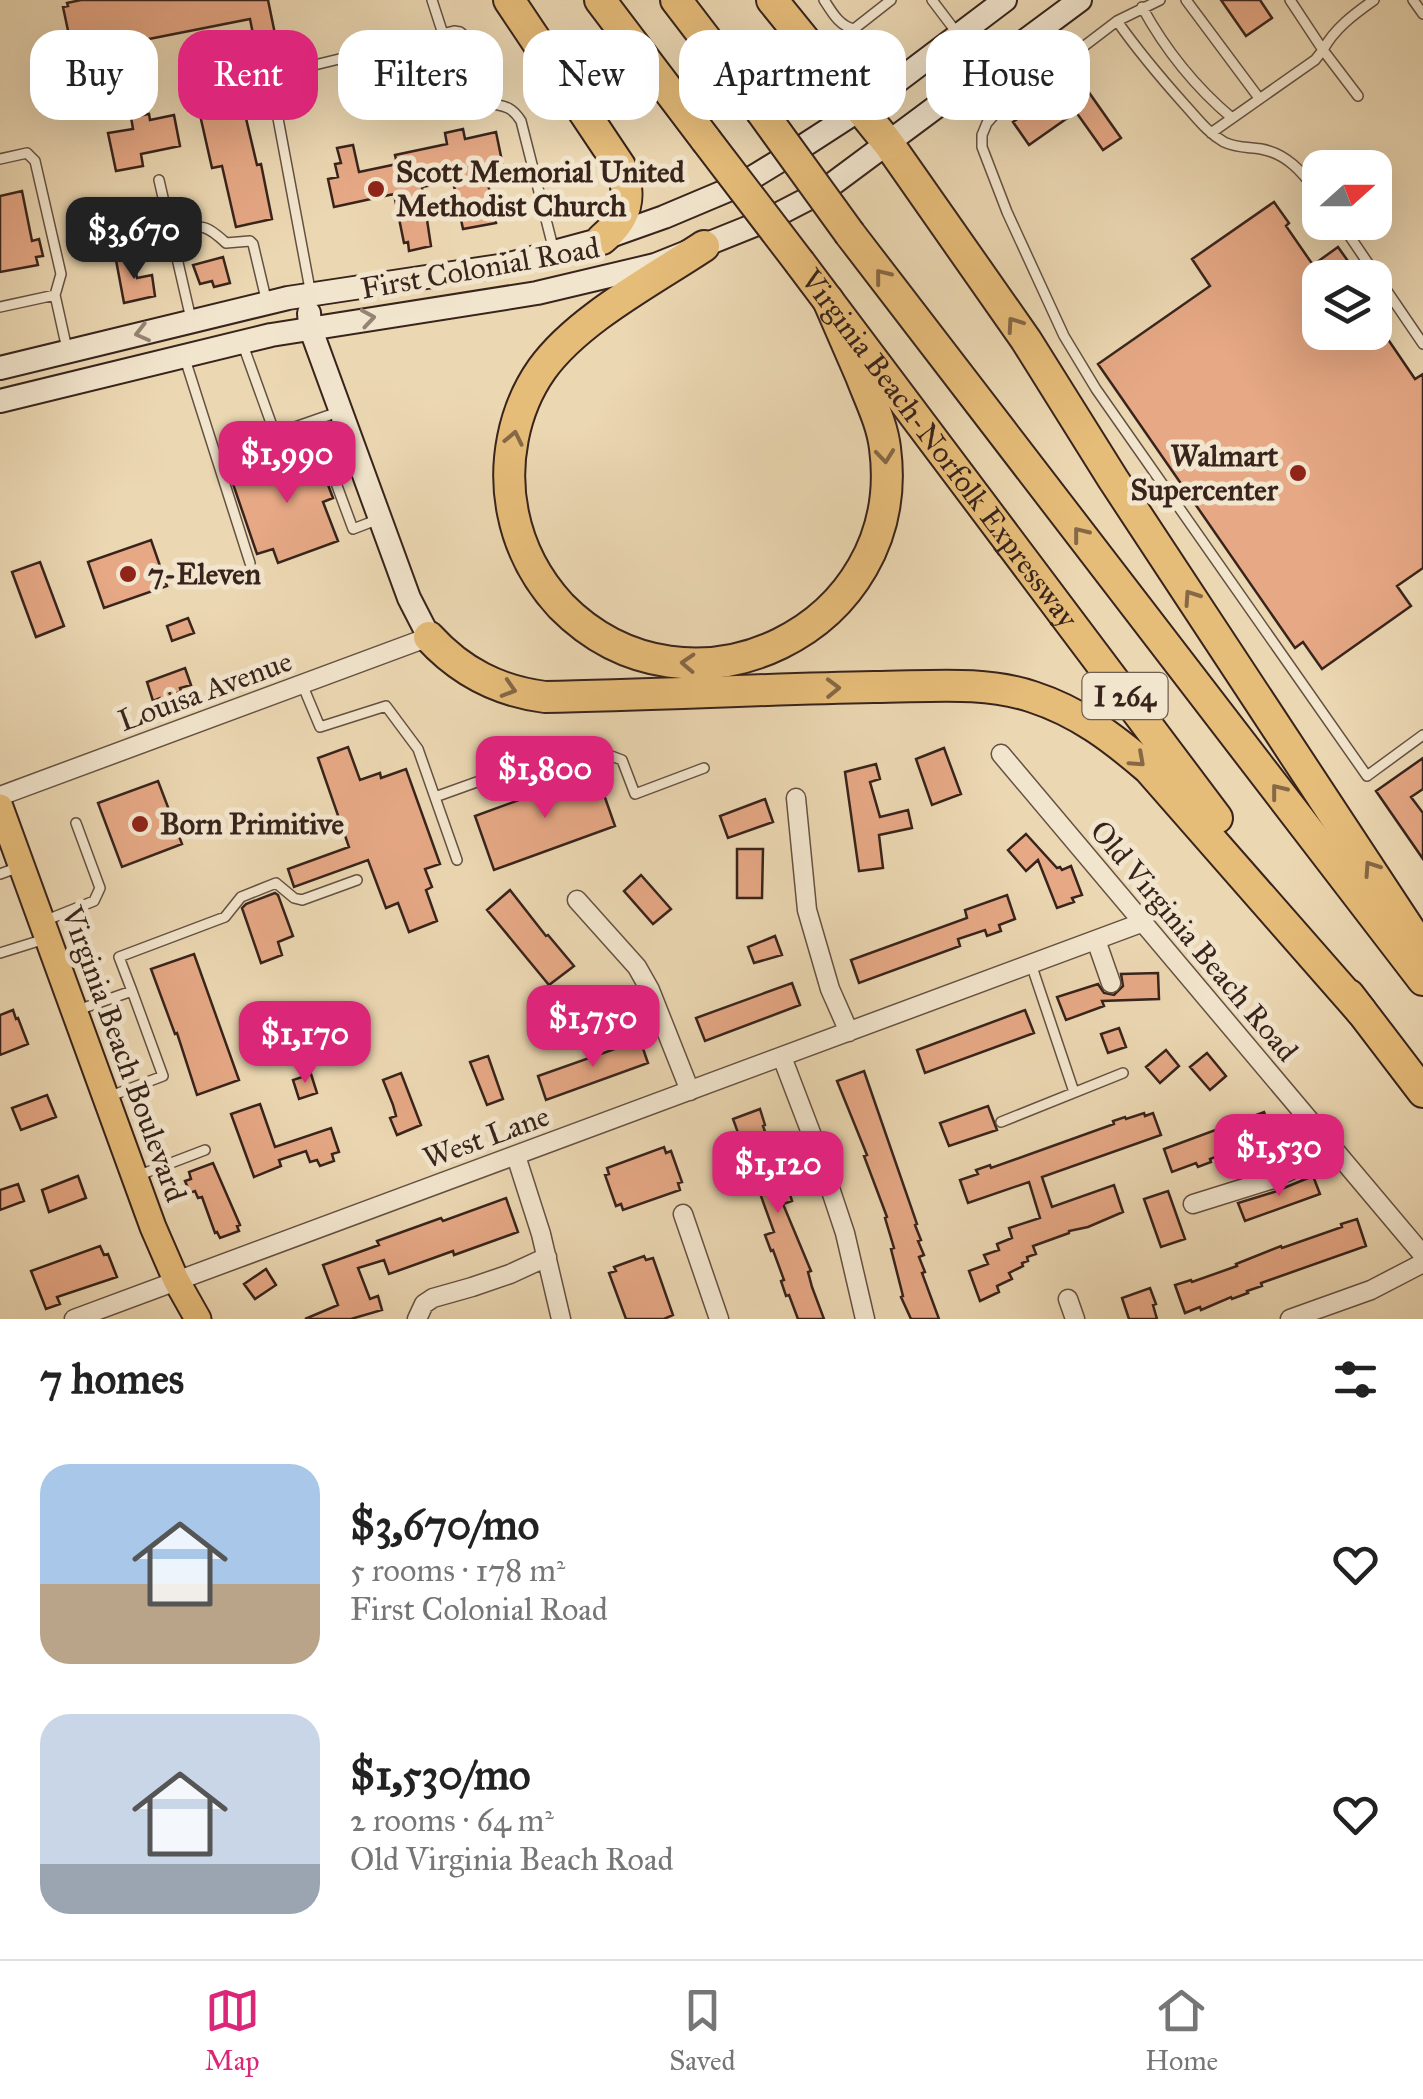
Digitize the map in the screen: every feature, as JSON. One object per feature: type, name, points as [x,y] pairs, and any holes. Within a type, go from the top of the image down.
[{"type":"highway","points":[[509,0],[626,180],[628,194],[623,216],[602,239]]},
{"type":"highway","name":"Virginia Beach-Norfolk Expressway","points":[[600,0],[1423,1092]]},
{"type":"highway","name":"Virginia Beach-Norfolk Expressway","points":[[676,0],[850,234],[1423,980]]},
{"type":"highway","points":[[772,0],[797,30]]},
{"type":"highway","points":[[871,120],[1026,340],[1423,950]]},
{"type":"highway","points":[[704,246],[600,314],[568,340],[535,380],[512,440],[510,498],[515,526],[530,563],[575,620],[621,648],[650,658],[699,665],[754,656],[804,631],[826,614],[858,576],[878,530],[885,499],[885,446],[875,410],[828,300]]},
{"type":"highway","points":[[430,637],[461,668],[529,695],[973,686],[1009,690],[1066,710],[1111,736],[1149,769],[1361,1012]]},
{"type":"main road","name":"First Colonial Road","points":[[966,30],[1005,0]]},
{"type":"main road","name":"First Colonial Road","points":[[0,401],[310,327],[537,293],[655,264],[704,246],[823,191],[1080,0]]},
{"type":"main road","name":"First Colonial Road","points":[[0,368],[267,303],[554,254],[670,215],[740,184],[843,120]]},
{"type":"main road","points":[[308,295],[310,327],[410,598],[430,637]]},
{"type":"main road","name":"Virginia Beach Boulevard","points":[[0,807],[10,870],[44,930],[162,1250],[198,1319]]},
{"type":"street","name":"Louisa Avenue","points":[[0,796],[430,637]]},
{"type":"street","name":"Old Virginia Beach Road","points":[[1000,754],[1423,1255]]},
{"type":"street","points":[[796,798],[807,910],[826,976],[849,1032]]},
{"type":"street","points":[[577,900],[636,966],[650,990],[690,1091]]},
{"type":"street","name":"West Lane","points":[[74,1319],[1141,923]]},
{"type":"street","points":[[1096,940],[1111,983]]},
{"type":"street","points":[[782,1057],[846,1233],[865,1319]]},
{"type":"street","points":[[1193,1204],[1270,1180],[1334,1150]]},
{"type":"street","points":[[516,1156],[547,1257],[561,1319]]},
{"type":"street","points":[[683,1214],[719,1319]]},
{"type":"street","points":[[418,1319],[424,1304],[433,1298],[472,1288],[547,1257]]},
{"type":"street","points":[[1290,1319],[1370,1290],[1423,1263]]},
{"type":"street","points":[[1068,1298],[1075,1319]]},
{"type":"lane","points":[[432,0],[442,30]]},
{"type":"lane","points":[[824,0],[838,20],[854,28],[891,0]]},
{"type":"lane","points":[[932,0],[954,30]]},
{"type":"lane","points":[[1160,0],[1117,20],[995,114],[982,134],[982,147],[1006,212],[1048,304],[1096,389],[1366,776],[1423,736]]},
{"type":"lane","points":[[1186,0],[1259,98]]},
{"type":"lane","points":[[1290,0],[1358,96]]},
{"type":"lane","points":[[1212,134],[1315,60],[1328,39],[1374,0]]},
{"type":"lane","points":[[1413,0],[1423,14]]},
{"type":"lane","points":[[1142,7],[1191,80],[1232,118]]},
{"type":"lane","points":[[1117,20],[1142,58],[1212,134],[1226,143],[1260,148],[1287,159],[1302,174]]},
{"type":"lane","points":[[308,295],[274,97],[276,86],[290,71],[338,59]]},
{"type":"lane","points":[[503,105],[515,112],[521,122],[554,254]]},
{"type":"lane","points":[[0,159],[27,154],[36,161],[61,274],[55,295],[68,352]]},
{"type":"lane","points":[[159,180],[192,321]]},
{"type":"lane","points":[[171,234],[204,226],[226,243],[250,241],[267,303]]},
{"type":"lane","points":[[1352,240],[1423,344]]},
{"type":"lane","points":[[0,307],[55,295]]},
{"type":"lane","points":[[242,342],[275,434],[342,411]]},
{"type":"lane","points":[[184,357],[250,563]]},
{"type":"lane","points":[[312,421],[353,529],[382,518]]},
{"type":"lane","points":[[302,684],[320,726],[386,706],[418,749],[457,860]]},
{"type":"lane","points":[[435,796],[564,751],[598,752],[622,760],[635,794],[704,768]]},
{"type":"lane","points":[[0,953],[94,902],[100,888],[76,823]]},
{"type":"lane","points":[[106,1098],[163,1076],[119,957],[225,917],[241,897],[276,883],[302,900],[357,880]]},
{"type":"lane","points":[[1031,964],[1074,1092]]},
{"type":"lane","points":[[74,1012],[132,991]]},
{"type":"lane","points":[[1001,1122],[1122,1073]]},
{"type":"lane","points":[[134,1177],[205,1150]]},
{"type":"building","points":[[268,0],[274,30],[252,30],[250,19],[178,30],[178,33],[158,37],[158,30],[68,30],[63,7],[67,3]]},
{"type":"building","points":[[1221,0],[1260,0],[1272,18],[1246,36]]},
{"type":"building","points":[[1090,94],[1121,138],[1103,150],[1082,120],[1090,120]]},
{"type":"building","points":[[174,115],[180,146],[141,154],[143,166],[116,171],[108,133],[133,129],[132,120],[158,120]]},
{"type":"building","points":[[201,120],[246,120],[257,165],[261,164],[272,219],[236,227],[222,166],[212,168]]},
{"type":"building","points":[[1016,120],[1065,120],[1029,145],[1013,122]]},
{"type":"building","name":"Scott Memorial United Methodist Church","points":[[463,129],[465,139],[496,132],[504,171],[486,174],[496,223],[463,229],[453,181],[422,187],[431,246],[409,251],[394,194],[334,207],[328,179],[338,177],[335,164],[341,163],[337,148],[353,145],[359,172],[397,164],[395,155],[447,144],[445,133]]},
{"type":"building","points":[[22,191],[32,241],[39,239],[43,256],[36,257],[38,265],[0,272],[0,196]]},
{"type":"building","points":[[137,199],[146,249],[120,254],[110,205]]},
{"type":"building","name":"Walmart Supercenter","points":[[1274,202],[1310,260],[1302,260],[1302,350],[1392,350],[1392,345],[1415,379],[1423,374],[1423,568],[1397,586],[1411,606],[1322,669],[1303,642],[1295,648],[1098,364],[1210,286],[1192,259]]},
{"type":"building","name":"Walmart Supercenter","points":[[1338,247],[1347,260],[1320,260]]},
{"type":"building","points":[[133,257],[137,278],[152,275],[155,296],[124,303],[116,260]]},
{"type":"building","points":[[223,257],[230,283],[214,287],[212,281],[200,284],[193,265]]},
{"type":"building","points":[[303,449],[306,457],[316,453],[333,498],[323,502],[338,541],[278,563],[273,549],[257,554],[231,478]]},
{"type":"building","name":"7-Eleven","points":[[151,540],[167,586],[104,608],[88,562]]},
{"type":"building","points":[[40,562],[64,626],[36,637],[12,572]]},
{"type":"building","points":[[188,618],[194,633],[172,641],[167,626]]},
{"type":"building","points":[[185,668],[191,685],[180,688],[176,696],[153,701],[147,682]]},
{"type":"building","points":[[348,747],[360,780],[406,769],[440,864],[425,869],[432,887],[426,890],[437,921],[409,932],[398,903],[386,908],[368,860],[294,887],[288,869],[349,847],[318,758]]},
{"type":"building","points":[[944,748],[961,794],[932,805],[916,759]]},
{"type":"building","points":[[1423,758],[1423,789],[1411,797],[1423,813],[1423,859],[1376,791]]},
{"type":"building","points":[[876,764],[880,779],[870,782],[880,817],[908,810],[912,828],[879,835],[883,868],[859,871],[845,772]]},
{"type":"building","points":[[596,772],[615,826],[494,870],[475,816]]},
{"type":"building","name":"Born Primitive","points":[[158,781],[182,844],[122,867],[98,803]]},
{"type":"building","points":[[765,799],[773,822],[728,838],[720,816]]},
{"type":"building","points":[[1026,834],[1057,868],[1071,866],[1082,895],[1072,898],[1074,902],[1057,908],[1038,860],[1026,871],[1008,850]]},
{"type":"building","points":[[737,849],[763,849],[762,898],[737,898]]},
{"type":"building","points":[[641,875],[671,909],[653,924],[624,891]]},
{"type":"building","points":[[510,890],[574,966],[549,985],[487,910]]},
{"type":"building","points":[[275,893],[293,936],[278,942],[282,955],[261,963],[242,908]]},
{"type":"building","points":[[1007,895],[1015,919],[999,925],[1001,931],[987,936],[985,930],[958,939],[960,946],[859,983],[851,960],[967,918],[965,910]]},
{"type":"building","points":[[775,936],[782,955],[754,963],[748,947]]},
{"type":"building","points":[[194,954],[239,1080],[197,1095],[151,969]]},
{"type":"building","points":[[1158,973],[1159,999],[1102,1001],[1104,1006],[1066,1020],[1057,997],[1098,984],[1104,993],[1114,995],[1123,986],[1121,974]]},
{"type":"building","points":[[792,983],[800,1005],[705,1041],[696,1018]]},
{"type":"building","points":[[13,1010],[28,1044],[0,1055],[0,1015]]},
{"type":"building","points":[[1025,1010],[1034,1033],[925,1073],[917,1050]]},
{"type":"building","points":[[1119,1028],[1126,1047],[1108,1053],[1101,1034]]},
{"type":"building","points":[[640,1040],[648,1063],[546,1100],[538,1076]]},
{"type":"building","points":[[1166,1050],[1179,1066],[1160,1083],[1146,1067]]},
{"type":"building","points":[[1207,1053],[1226,1076],[1210,1090],[1190,1067]]},
{"type":"building","points":[[488,1056],[503,1099],[487,1105],[470,1062]]},
{"type":"building","points":[[864,1071],[917,1224],[924,1255],[919,1257],[925,1272],[922,1273],[939,1319],[911,1319],[901,1297],[887,1217],[837,1081]]},
{"type":"building","points":[[401,1073],[421,1125],[397,1135],[390,1118],[396,1116],[383,1080]]},
{"type":"building","points":[[311,1074],[317,1093],[299,1099],[293,1080]]},
{"type":"building","points":[[47,1095],[56,1117],[21,1130],[12,1108]]},
{"type":"building","points":[[260,1104],[275,1147],[331,1128],[339,1152],[332,1154],[334,1161],[320,1166],[317,1160],[310,1162],[306,1151],[279,1160],[281,1166],[254,1177],[231,1114]]},
{"type":"building","points":[[988,1106],[997,1130],[949,1146],[940,1123]]},
{"type":"building","points":[[760,1109],[792,1201],[783,1204],[811,1271],[808,1272],[812,1287],[824,1319],[798,1319],[765,1235],[774,1232],[733,1119]]},
{"type":"building","points":[[1264,1112],[1273,1136],[1198,1167],[1196,1163],[1172,1172],[1164,1149]]},
{"type":"building","points":[[1153,1113],[1161,1135],[1042,1177],[1052,1207],[1114,1185],[1123,1212],[1033,1246],[1036,1254],[1009,1273],[1012,1279],[997,1286],[999,1292],[980,1301],[969,1271],[988,1264],[984,1255],[999,1250],[997,1244],[1012,1238],[1009,1228],[1040,1218],[1029,1182],[968,1203],[960,1180],[978,1174],[976,1170]]},
{"type":"building","points":[[664,1147],[666,1153],[671,1151],[682,1182],[678,1183],[680,1190],[623,1210],[621,1204],[616,1206],[605,1175],[609,1174],[607,1168]]},
{"type":"building","points":[[213,1163],[240,1225],[239,1231],[220,1238],[202,1197],[198,1198],[195,1191],[190,1193],[185,1181],[191,1179],[189,1172]]},
{"type":"building","points":[[78,1176],[86,1198],[49,1212],[42,1190]]},
{"type":"building","points":[[1313,1176],[1320,1194],[1245,1221],[1238,1203]]},
{"type":"building","points":[[18,1184],[24,1201],[0,1210],[0,1190]]},
{"type":"building","points":[[1168,1191],[1185,1239],[1161,1247],[1144,1199]]},
{"type":"building","points":[[506,1198],[518,1232],[389,1274],[384,1260],[358,1268],[370,1299],[378,1296],[382,1310],[351,1319],[305,1319],[338,1305],[323,1265],[379,1245],[377,1241]]},
{"type":"building","points":[[1357,1219],[1366,1246],[1261,1283],[1262,1286],[1232,1299],[1185,1313],[1175,1285],[1237,1266]]},
{"type":"building","points":[[100,1246],[104,1255],[108,1254],[117,1277],[57,1297],[60,1304],[46,1309],[31,1271]]},
{"type":"building","points":[[644,1256],[646,1260],[653,1258],[673,1315],[664,1319],[626,1319],[609,1273],[616,1271],[614,1267]]},
{"type":"building","points":[[266,1269],[276,1285],[255,1299],[244,1284]]},
{"type":"building","points":[[1150,1288],[1157,1319],[1129,1319],[1122,1298]]},
{"type":"place","name":"Scott Memorial United Methodist Church","points":[[376,189]]},
{"type":"place","name":"Walmart Supercenter","points":[[1298,473]]},
{"type":"place","name":"7-Eleven","points":[[128,574]]},
{"type":"place","name":"Born Primitive","points":[[140,824]]}]
